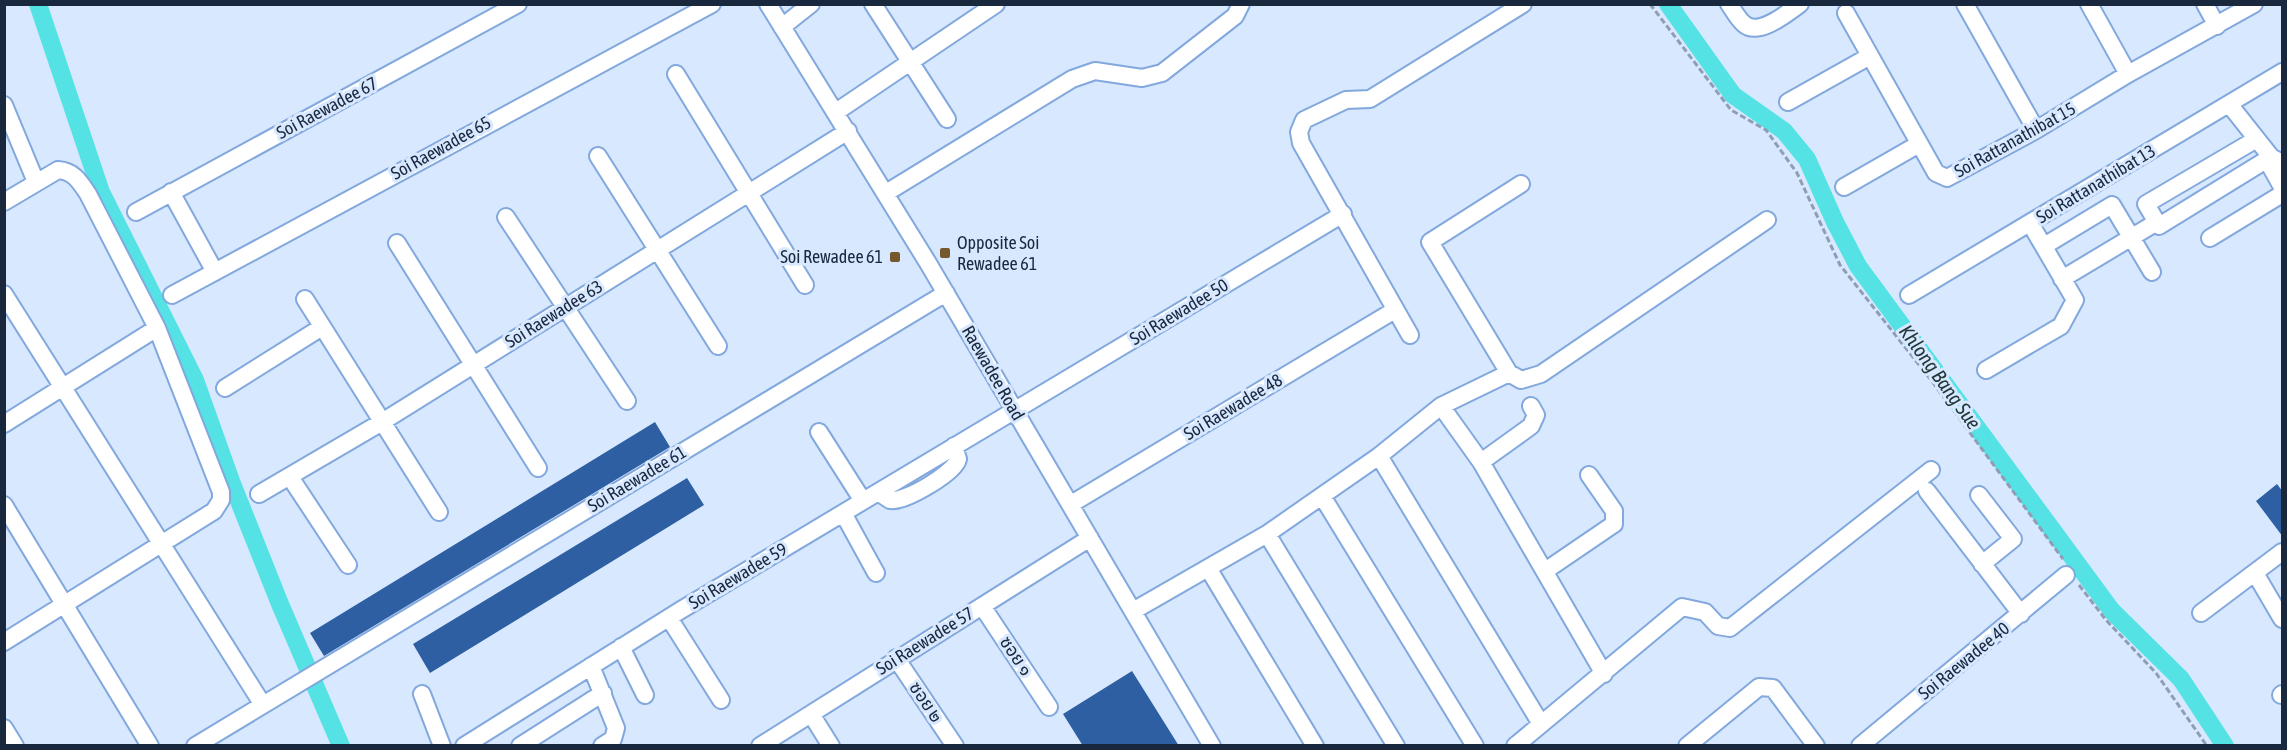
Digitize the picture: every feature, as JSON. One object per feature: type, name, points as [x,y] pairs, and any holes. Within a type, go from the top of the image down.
[{"type":"street","name":"Soi Raewadee 67","points":[[136,212],[518,4]]},
{"type":"street","name":"Soi Raewadee 65","points":[[172,295],[473,130],[712,4]]},
{"type":"street","name":"Raewadee Road","points":[[768,4],[886,193],[1071,504],[1133,611],[1204,743]]},
{"type":"street","points":[[782,27],[812,4]]},
{"type":"street","points":[[873,4],[946,119]]},
{"type":"street","points":[[836,112],[996,4]]},
{"type":"street","points":[[886,193],[1072,79],[1095,71],[1142,78],[1162,73],[1235,16],[1241,4]]},
{"type":"street","points":[[1410,335],[1301,143],[1299,132],[1304,120],[1346,100],[1370,99],[1523,4]]},
{"type":"street","points":[[1729,4],[1745,25],[1755,29],[1800,4]]},
{"type":"street","points":[[1965,4],[2036,130]]},
{"type":"street","points":[[2090,4],[2128,74]]},
{"type":"street","points":[[2205,4],[2217,26]]},
{"type":"street","name":"Soi Rattanathibat 15","points":[[1846,13],[1936,173],[1947,178],[2036,130],[2128,74],[2254,4]]},
{"type":"street","points":[[1788,102],[1870,56]]},
{"type":"street","name":"Soi Rattanathibat 13","points":[[1909,295],[2283,72]]},
{"type":"street","points":[[676,74],[747,194],[805,285]]},
{"type":"street","points":[[2229,104],[2273,160],[2283,187]]},
{"type":"street","points":[[4,105],[36,182]]},
{"type":"street","name":"Soi Raewadee 63","points":[[259,494],[382,422],[848,131]]},
{"type":"street","points":[[2255,140],[2146,204],[2159,226],[2273,160]]},
{"type":"street","points":[[1844,187],[1919,144]]},
{"type":"street","points":[[598,156],[718,346]]},
{"type":"street","points":[[4,202],[58,170],[66,170],[76,176],[88,194],[158,328],[221,492],[221,500],[214,511],[4,642]]},
{"type":"street","points":[[1521,184],[1430,242],[1509,373],[1521,380],[1541,374],[1767,220]]},
{"type":"street","points":[[171,192],[215,272]]},
{"type":"street","points":[[2210,238],[2283,194]]},
{"type":"street","points":[[2044,246],[2112,206],[2152,272]]},
{"type":"street","name":"Soi Raewadee 50","points":[[1015,410],[1343,214]]},
{"type":"street","points":[[506,217],[627,401]]},
{"type":"street","points":[[2062,279],[2157,222]]},
{"type":"street","points":[[1986,370],[2061,326],[2075,300],[2030,223]]},
{"type":"street","points":[[397,243],[538,468]]},
{"type":"street","name":"Soi Raewadee 61","points":[[263,705],[946,293]]},
{"type":"street","points":[[4,294],[263,705],[195,746]]},
{"type":"street","points":[[305,299],[439,512]]},
{"type":"street","name":"Soi Raewadee 48","points":[[1071,504],[1395,310]]},
{"type":"street","points":[[225,388],[322,327]]},
{"type":"street","points":[[4,424],[158,328]]},
{"type":"street","points":[[1133,611],[1267,534],[1379,456],[1441,406],[1509,373]]},
{"type":"street","points":[[1441,406],[1481,462],[1604,674]]},
{"type":"street","points":[[1481,462],[1531,426],[1536,415],[1531,406]]},
{"type":"street","name":"Soi Raewadee 59","points":[[464,746],[669,618],[1015,410]]},
{"type":"street","points":[[819,432],[863,501]]},
{"type":"street","points":[[1379,456],[1541,724]]},
{"type":"street","points":[[1515,746],[1682,607],[1705,612],[1718,626],[1730,628],[1931,470]]},
{"type":"street","points":[[1545,571],[1614,524],[1614,511],[1589,475]]},
{"type":"street","points":[[290,477],[348,565]]},
{"type":"street","points":[[1927,491],[2021,614]]},
{"type":"street","points":[[1979,495],[2013,539],[1982,564]]},
{"type":"street","points":[[1322,496],[1475,746]]},
{"type":"street","points":[[4,505],[150,746]]},
{"type":"street","points":[[843,513],[876,573]]},
{"type":"street","points":[[1267,534],[1396,746]]},
{"type":"street","name":"Soi Raewadee 57","points":[[760,746],[896,658],[1090,538]]},
{"type":"street","points":[[2201,613],[2283,552]]},
{"type":"street","points":[[1208,568],[1315,746]]},
{"type":"street","points":[[2255,573],[2283,619]]},
{"type":"street","name":"Soi Raewadee 40","points":[[1860,746],[2070,574]]},
{"type":"street","name":"ซอย ๑","points":[[982,606],[1049,707]]},
{"type":"street","points":[[669,618],[721,700]]},
{"type":"street","points":[[621,648],[645,695]]},
{"type":"street","name":"ซอย ๒","points":[[896,658],[955,746]]},
{"type":"street","points":[[591,666],[616,728],[613,739],[602,746]]},
{"type":"street","points":[[1687,746],[1759,687],[1773,688],[1816,746]]},
{"type":"street","points":[[520,746],[603,693]]},
{"type":"street","points":[[422,694],[442,746]]},
{"type":"street","points":[[811,714],[831,746]]},
{"type":"street","points":[[4,728],[15,746]]},
{"type":"path","points":[[1650,4],[1731,110],[1766,130],[1797,173],[1840,265],[1931,380],[2095,607],[2156,673],[2207,746]]},
{"type":"building","points":[[655,422],[670,447],[324,656],[310,633]]},
{"type":"building","points":[[687,478],[704,505],[430,673],[413,644]]},
{"type":"building","points":[[2277,484],[2283,492],[2283,537],[2256,501]]},
{"type":"building","points":[[1132,671],[1179,746],[1083,746],[1063,714]]},
{"type":"waterway","points":[[38,4],[101,192],[195,380],[231,481],[280,604],[341,746]]},
{"type":"waterway","name":"Khlong Bang Sue","points":[[1668,4],[1733,95],[1784,131],[1807,159],[1835,222],[1858,266],[2112,611],[2181,679],[2225,746]]},
{"type":"place","name":"Opposite Soi Rewadee 61","points":[[945,253]]},
{"type":"place","name":"Soi Rewadee 61","points":[[895,257]]}]
